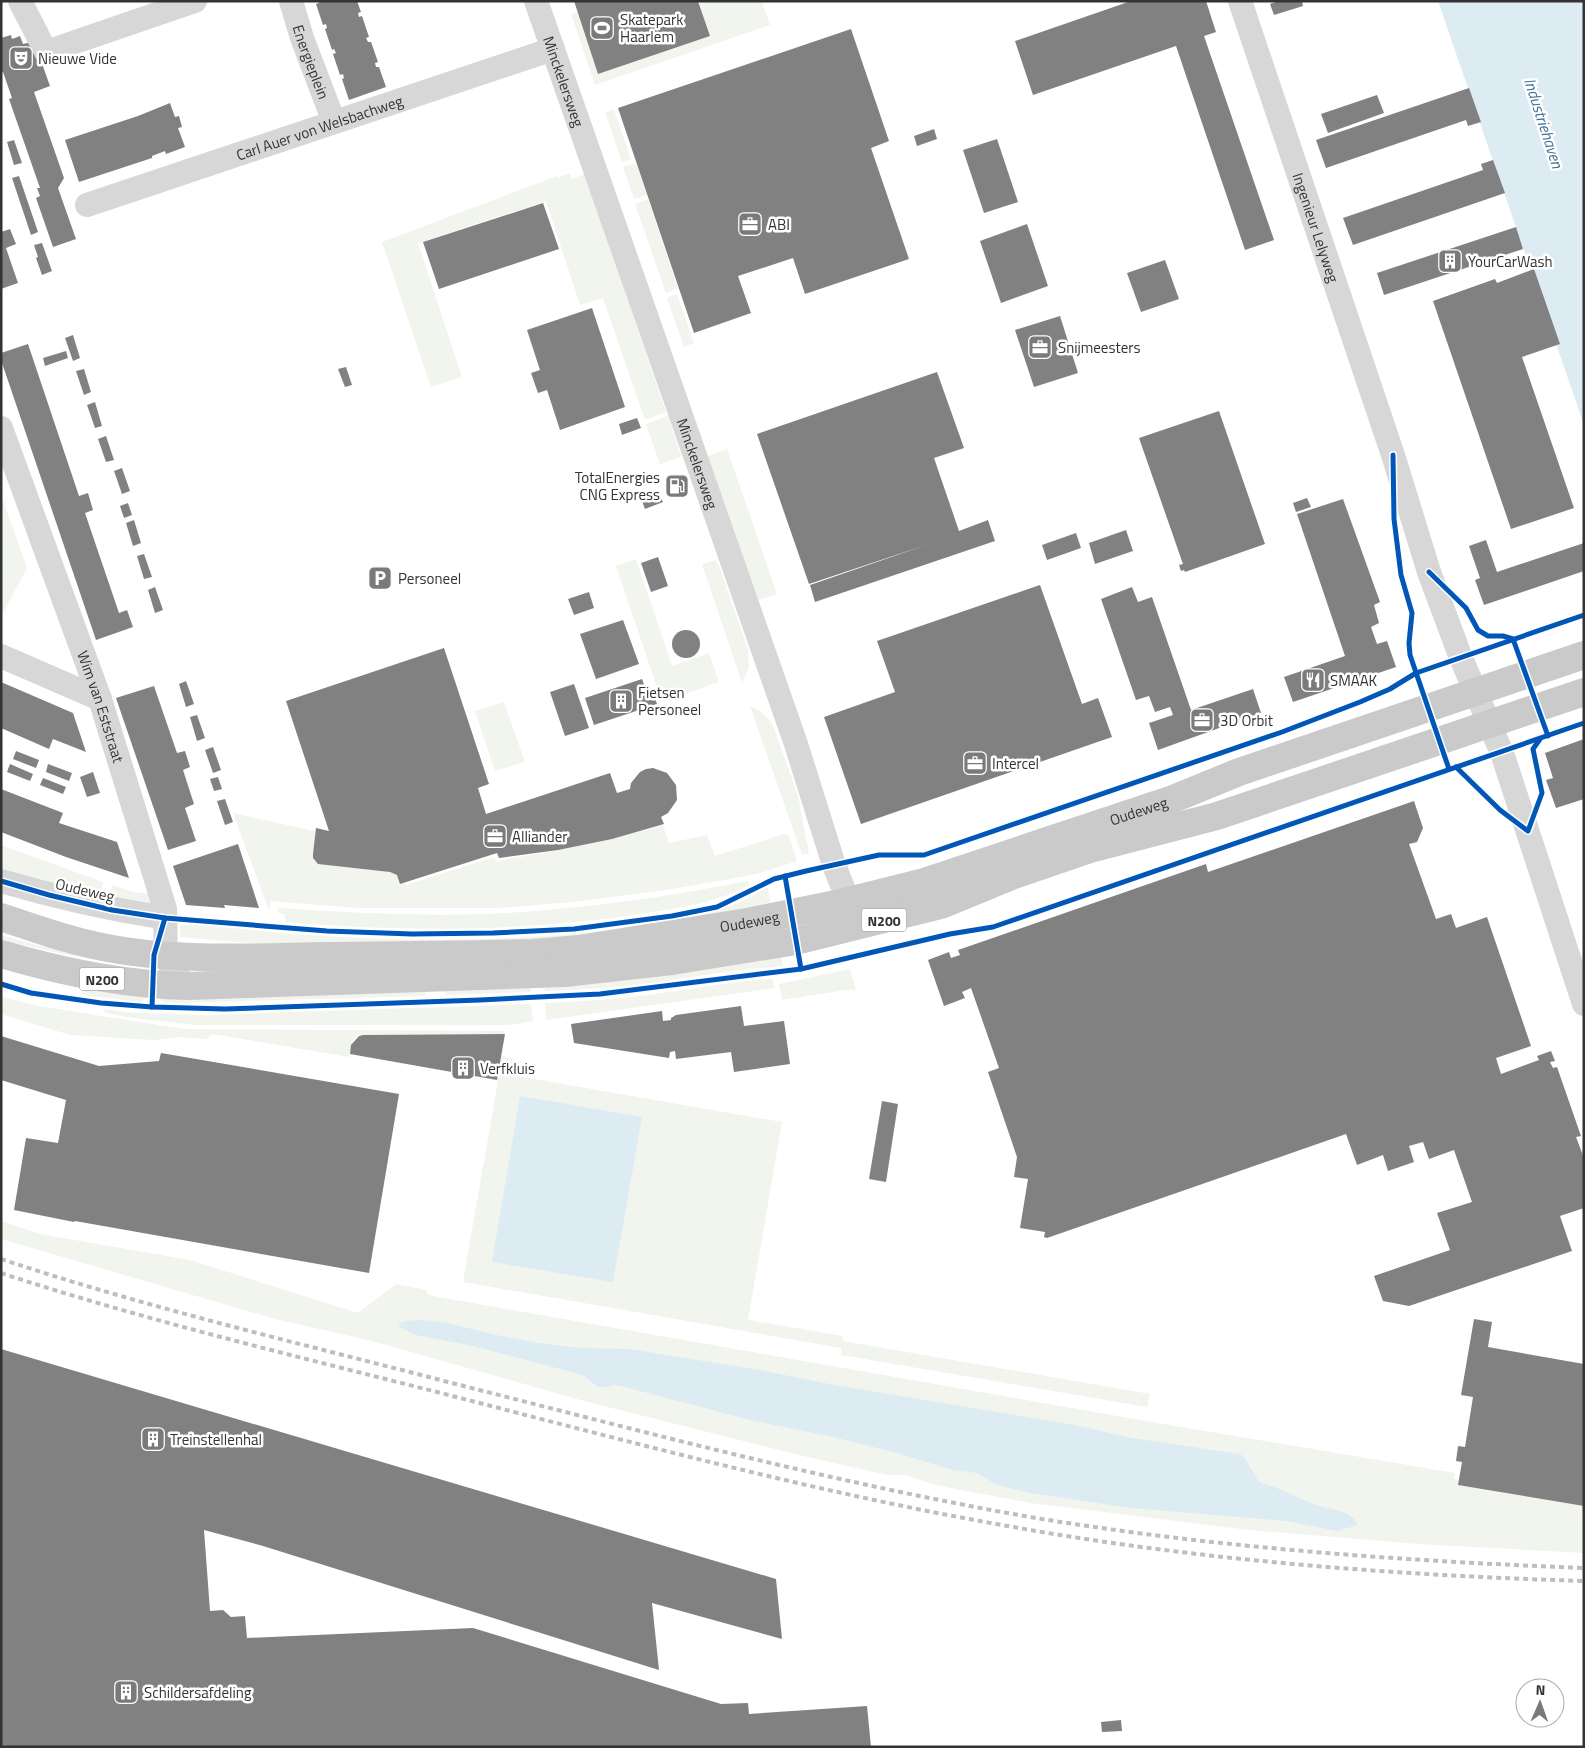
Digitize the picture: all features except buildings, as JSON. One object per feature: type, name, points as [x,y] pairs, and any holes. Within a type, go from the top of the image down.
[{"type":"main road","name":"Oudeweg","points":[[1,954],[94,977],[153,986],[188,986],[564,973],[681,960],[796,941],[924,882],[1173,799],[1239,772],[1584,655]]},
{"type":"main road","name":"Oudeweg","points":[[1,917],[89,945],[166,956],[254,957],[533,953],[634,941],[756,921],[941,905],[967,896],[1014,875],[1090,849],[1218,816],[1584,692]]},
{"type":"street","points":[[20,1],[46,52],[195,1]]},
{"type":"street","name":"Energieplein","points":[[291,1],[302,38],[334,122]]},
{"type":"street","name":"Minckelersweg","points":[[536,1],[793,735],[834,865],[853,914]]},
{"type":"street","name":"Ingenieur Lelyweg","points":[[1240,1],[1430,572],[1458,651],[1502,753],[1584,1004]]},
{"type":"street","name":"Carl Auer von Welsbachweg","points":[[86,205],[553,49]]},
{"type":"street","name":"Wim van Eststraat","points":[[1,428],[100,699],[160,892],[165,918],[166,956],[174,973],[188,986]]},
{"type":"street","points":[[1,656],[100,699]]},
{"type":"street","name":"Oudeweg","points":[[1,881],[112,910],[165,918]]},
{"type":"shaded area","points":[[699,1],[762,1],[770,25],[595,85],[571,14],[577,12],[599,74],[710,36]]},
{"type":"shaded area","points":[[614,110],[631,159],[622,162],[605,112]]},
{"type":"shaded area","points":[[636,163],[647,195],[634,199],[623,167]]},
{"type":"shaded area","points":[[570,173],[572,179],[585,174],[666,412],[645,420],[603,298],[580,305],[546,201],[418,243],[462,377],[431,387],[382,242],[557,176],[558,178]]},
{"type":"shaded area","points":[[648,199],[678,288],[666,293],[635,204]]},
{"type":"shaded area","points":[[677,294],[694,343],[684,347],[667,298]]},
{"type":"shaded area","points":[[668,416],[681,457],[660,464],[646,424]]},
{"type":"shaded area","points":[[727,449],[777,594],[759,600],[754,595],[708,456]]},
{"type":"shaded area","points":[[1,495],[27,568],[1,617]]},
{"type":"shaded area","points":[[636,559],[672,666],[709,653],[719,682],[662,702],[616,566]]},
{"type":"shaded area","points":[[715,560],[719,566],[748,649],[749,668],[742,683],[702,564]]},
{"type":"shaded area","points":[[504,702],[525,762],[495,771],[475,711]]},
{"type":"shaded area","points":[[750,706],[764,715],[774,728],[798,796],[809,853],[802,855]]},
{"type":"shaded area","points":[[233,813],[328,834],[401,870],[406,885],[494,857],[496,861],[559,850],[663,825],[669,843],[707,835],[715,856],[784,834],[789,836],[797,861],[757,874],[673,889],[573,902],[497,908],[356,908],[270,901],[270,908],[268,908]]},
{"type":"shaded area","points":[[1,845],[103,882],[100,900],[1,875]]},
{"type":"shaded area","points":[[747,881],[749,885],[706,902],[662,911],[545,925],[458,929],[372,928],[285,922],[285,914],[278,913],[278,908],[392,914],[506,913],[627,901]]},
{"type":"shaded area","points":[[112,885],[137,893],[152,893],[152,905],[109,902]]},
{"type":"shaded area","points":[[768,888],[772,911],[538,944],[261,944],[180,937],[180,925],[212,926],[292,934],[425,940],[463,940],[579,933],[657,924],[695,917],[749,898]]},
{"type":"shaded area","points":[[1,935],[77,953],[77,957],[1,940]]},
{"type":"shaded area","points":[[780,949],[783,966],[730,971],[652,983],[545,991],[544,980]]},
{"type":"shaded area","points":[[850,969],[856,990],[852,991],[852,989],[782,1000],[779,984]]},
{"type":"shaded area","points":[[773,979],[774,988],[546,1020],[545,1003],[664,993]]},
{"type":"shaded area","points":[[531,980],[531,992],[445,995],[444,981]]},
{"type":"shaded area","points":[[83,982],[147,997],[141,1002],[82,995]]},
{"type":"shaded area","points":[[425,990],[425,996],[174,1003],[163,1002],[157,997]]},
{"type":"shaded area","points":[[1,997],[39,1006],[184,1029],[505,1031],[504,1034],[358,1035],[353,1040],[349,1057],[213,1034],[206,1039],[178,1037],[154,1040],[70,1035],[1,1014]]},
{"type":"shaded area","points":[[531,1004],[533,1021],[509,1025],[195,1025],[126,1017],[104,1012],[105,1009],[132,1013],[205,1015]]},
{"type":"shaded area","points":[[501,1056],[513,1058],[510,1074],[517,1076],[782,1122],[748,1320],[843,1336],[843,1341],[1150,1394],[1147,1407],[841,1355],[841,1348],[463,1282]]},
{"type":"shaded area","points":[[1,1221],[40,1234],[190,1260],[358,1313],[396,1284],[426,1290],[427,1294],[438,1297],[1455,1473],[1454,1479],[1584,1502],[1584,1553],[1418,1544],[1249,1530],[1031,1503],[932,1484],[906,1475],[887,1475],[584,1401],[372,1341],[275,1319],[1,1239]]},
{"type":"water","name":"Industriehaven","points":[[1438,1],[1584,1],[1584,425]]},
{"type":"water","points":[[520,1096],[642,1117],[613,1282],[492,1262]]},
{"type":"water","points":[[423,1320],[447,1323],[539,1343],[580,1348],[630,1349],[759,1370],[829,1384],[1075,1425],[1132,1438],[1240,1454],[1244,1457],[1259,1482],[1314,1504],[1345,1513],[1355,1520],[1358,1525],[1337,1531],[1287,1521],[1131,1508],[1030,1493],[997,1485],[977,1473],[953,1470],[897,1453],[829,1436],[750,1420],[625,1387],[614,1385],[598,1387],[583,1375],[473,1346],[416,1335],[399,1327],[399,1324],[405,1321]]},
{"type":"railway","points":[[1,1259],[168,1309],[596,1420],[818,1474],[967,1505],[1109,1529],[1312,1552],[1584,1568]]},
{"type":"railway","points":[[1,1273],[116,1308],[289,1355],[664,1451],[934,1512],[1074,1537],[1219,1557],[1438,1575],[1584,1581]]},
{"type":"cycle path","points":[[1393,455],[1394,519],[1401,575],[1412,613],[1409,643],[1410,655],[1449,769]]},
{"type":"cycle path","points":[[1429,572],[1466,608],[1478,630],[1488,636],[1503,636],[1513,639],[1548,736]]},
{"type":"cycle path","points":[[1,881],[112,910],[165,918],[327,931],[412,934],[493,933],[574,929],[672,916],[717,907],[774,879],[806,871],[879,855],[924,855],[1282,732],[1390,689],[1416,673],[1584,615]]},
{"type":"cycle path","points":[[1,984],[31,993],[101,1003],[152,1007],[225,1009],[600,994],[801,969],[950,934],[993,927],[1584,723]]},
{"type":"cycle path","points":[[1456,767],[1500,810],[1528,831],[1542,793],[1533,749],[1540,739]]},
{"type":"cycle path","points":[[785,876],[801,969]]},
{"type":"cycle path","points":[[152,1007],[154,955],[165,918]]},
{"type":"place","name":"Skatepark Haarlem","points":[[602,28]]},
{"type":"place","name":"Nieuwe Vide","points":[[21,58]]},
{"type":"place","name":"ABI","points":[[750,224]]},
{"type":"place","name":"YourCarWash","points":[[1450,261]]},
{"type":"place","name":"Snijmeesters","points":[[1040,347]]},
{"type":"place","name":"TotalEnergies CNG Express","points":[[677,486]]},
{"type":"place","name":"Personeel","points":[[380,578]]},
{"type":"place","name":"SMAAK","points":[[1313,680]]},
{"type":"place","name":"Fietsen Personeel","points":[[621,701]]},
{"type":"place","name":"3D Orbit","points":[[1202,720]]},
{"type":"place","name":"Intercel","points":[[975,763]]},
{"type":"place","name":"Alliander","points":[[495,836]]},
{"type":"place","name":"Verfkluis","points":[[463,1068]]},
{"type":"place","name":"Treinstellenhal","points":[[153,1439]]},
{"type":"place","name":"Schildersafdeling","points":[[126,1692]]}]
